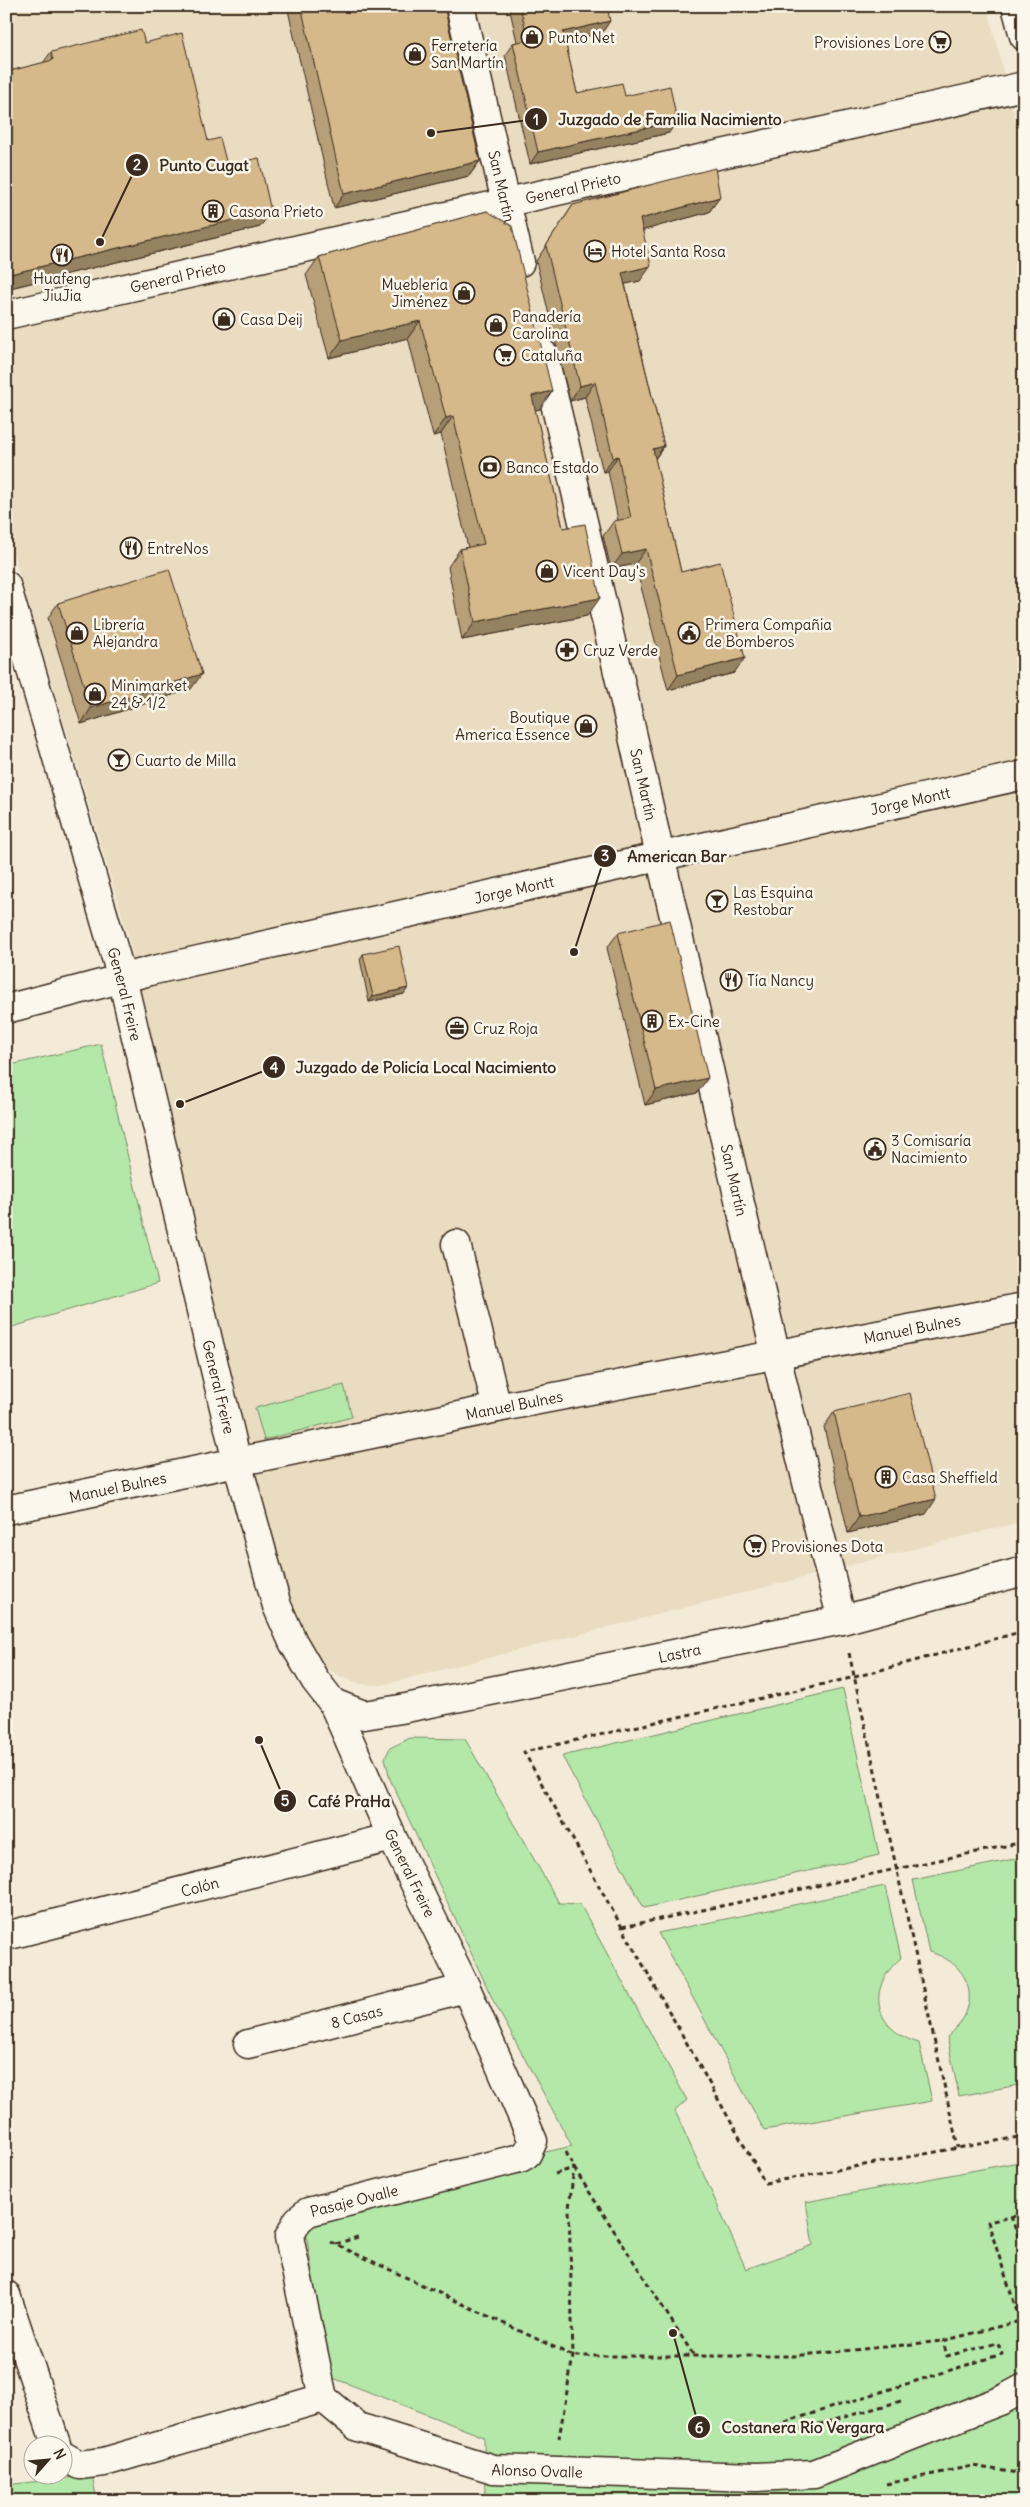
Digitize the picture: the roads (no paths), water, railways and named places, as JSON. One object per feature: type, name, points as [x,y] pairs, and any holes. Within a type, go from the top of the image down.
[{"type":"street","name":"San Martín","points":[[460,6],[527,289]]},
{"type":"street","points":[[1016,6],[1024,36]]},
{"type":"street","name":"General Prieto","points":[[6,315],[1024,86]]},
{"type":"street","name":"San Martín","points":[[536,327],[601,592],[775,1355],[842,1620]]},
{"type":"street","name":"General Freire","points":[[6,585],[122,978],[238,1462],[277,1606],[306,1665],[333,1703],[392,1837],[466,1988],[533,2137],[530,2150]]},
{"type":"street","name":"Jorge Montt","points":[[6,1009],[122,978],[1024,775]]},
{"type":"street","points":[[456,1244],[497,1408]]},
{"type":"street","name":"Manuel Bulnes","points":[[6,1510],[497,1408],[1024,1307]]},
{"type":"street","name":"Lastra","points":[[333,1703],[364,1715],[391,1711],[842,1620],[1024,1571]]},
{"type":"street","name":"Colón","points":[[6,1936],[392,1837]]},
{"type":"street","name":"8 Casas","points":[[248,2044],[466,1988]]},
{"type":"street","name":"Pasaje Ovalle","points":[[323,2398],[289,2237],[294,2225],[308,2212],[520,2158],[530,2150]]},
{"type":"street","points":[[6,2295],[53,2434]]},
{"type":"street","name":"Alonso Ovalle","points":[[323,2398],[358,2427],[493,2469],[757,2477],[814,2474],[1002,2400],[1024,2388]]},
{"type":"street","points":[[72,2461],[79,2465],[104,2462],[323,2398]]},
{"type":"place","name":"Punto Net","points":[[532,37]]},
{"type":"place","name":"Provisiones Lore","points":[[940,42]]},
{"type":"place","name":"Ferretería San Martín","points":[[415,54]]},
{"type":"place","name":"Juzgado de Familia Nacimiento","points":[[431,133]]},
{"type":"place","name":"Casona Prieto","points":[[213,211]]},
{"type":"place","name":"Punto Cugat","points":[[100,242]]},
{"type":"place","name":"Hotel Santa Rosa","points":[[595,251]]},
{"type":"place","name":"Huafeng JiuJia","points":[[62,255]]},
{"type":"place","name":"Mueblería Jiménez","points":[[464,293]]},
{"type":"place","name":"Casa Deij","points":[[224,319]]},
{"type":"place","name":"Panadería Carolina","points":[[496,325]]},
{"type":"place","name":"Cataluña","points":[[505,355]]},
{"type":"place","name":"Banco Estado","points":[[490,467]]},
{"type":"place","name":"EntreNos","points":[[131,548]]},
{"type":"place","name":"Vicent Day's","points":[[547,571]]},
{"type":"place","name":"Librería Alejandra","points":[[77,633]]},
{"type":"place","name":"Primera Compañia de Bomberos","points":[[689,633]]},
{"type":"place","name":"Cruz Verde","points":[[567,650]]},
{"type":"place","name":"Minimarket 24 & 1/2","points":[[95,694]]},
{"type":"place","name":"Boutique America Essence","points":[[586,726]]},
{"type":"place","name":"Cuarto de Milla","points":[[119,760]]},
{"type":"place","name":"Las Esquina Restobar","points":[[717,901]]},
{"type":"place","name":"American Bar","points":[[574,952]]},
{"type":"place","name":"Tía Nancy","points":[[731,980]]},
{"type":"place","name":"Ex-Cine","points":[[652,1021]]},
{"type":"place","name":"Cruz Roja","points":[[457,1028]]},
{"type":"place","name":"Juzgado de Policía Local Nacimiento","points":[[180,1104]]},
{"type":"place","name":"3 Comisaría Nacimiento","points":[[875,1149]]},
{"type":"place","name":"Casa Sheffield","points":[[886,1477]]},
{"type":"place","name":"Provisiones Dota","points":[[755,1546]]},
{"type":"place","name":"Café PraHa","points":[[259,1740]]},
{"type":"place","name":"Costanera Río Vergara","points":[[673,2333]]}]
